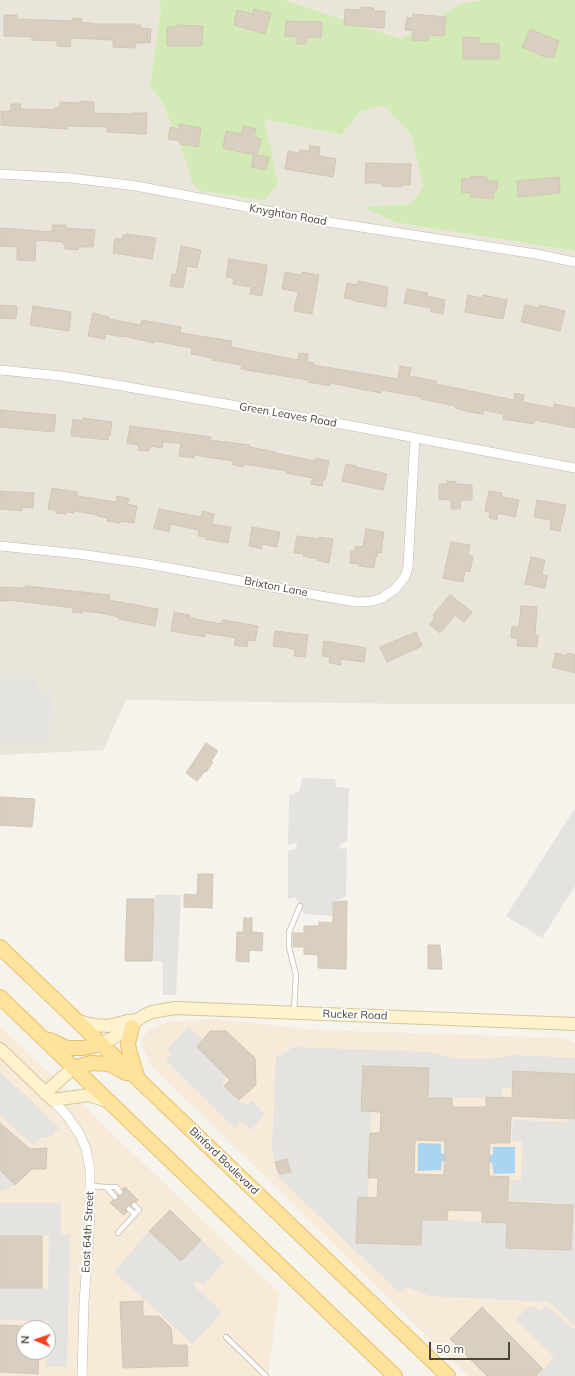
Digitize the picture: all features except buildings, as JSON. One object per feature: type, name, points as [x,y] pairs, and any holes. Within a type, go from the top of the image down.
[{"type":"main road","name":"Binford Boulevard","points":[[0,947],[448,1376]]},
{"type":"main road","points":[[0,997],[395,1376]]},
{"type":"main road","points":[[135,1024],[128,1043],[139,1080]]},
{"type":"main road","points":[[40,1035],[67,1048],[84,1048],[102,1044]]},
{"type":"main road","points":[[73,1068],[91,1063],[109,1064],[139,1080]]},
{"type":"street","name":"Knyghton Road","points":[[0,174],[71,178],[136,186],[315,220],[536,254],[575,262]]},
{"type":"street","name":"Green Leaves Road","points":[[0,370],[46,374],[97,381],[575,468]]},
{"type":"street","name":"Brixton Lane","points":[[0,546],[141,563],[357,602],[373,601],[382,598],[395,589],[405,577],[408,567],[415,438]]},
{"type":"street","name":"Rucker Road","points":[[102,1044],[152,1012],[175,1008],[575,1024]]},
{"type":"street","name":"Rucker Road","points":[[78,1021],[94,1025],[108,1026],[128,1021],[135,1024]]},
{"type":"street","points":[[0,1049],[49,1097],[89,1095],[109,1102]]},
{"type":"street","points":[[49,1097],[73,1068]]},
{"type":"street","name":"East 64th Street","points":[[49,1097],[71,1122],[83,1141],[89,1164],[91,1186],[84,1303],[82,1376]]},
{"type":"lane","points":[[294,1013],[296,975],[289,948],[289,932],[300,906]]},
{"type":"lane","points":[[91,1186],[106,1188],[116,1187],[120,1192]]},
{"type":"lane","points":[[106,1188],[115,1197]]},
{"type":"lane","points":[[118,1233],[139,1210],[134,1205]]},
{"type":"lane","points":[[129,1209],[135,1214]]},
{"type":"lane","points":[[226,1337],[266,1376]]},
{"type":"shaded area","points":[[0,0],[159,0],[161,7],[150,86],[162,102],[188,167],[192,182],[278,184],[263,119],[341,135],[361,111],[384,106],[411,134],[423,186],[411,204],[363,207],[398,223],[575,251],[575,704],[410,704],[126,700],[103,750],[0,755]]},
{"type":"shaded area","points":[[284,0],[483,0],[460,4],[401,39]]},
{"type":"shaded area","points":[[0,679],[37,680],[36,693],[52,693],[48,744],[0,742]]},
{"type":"shaded area","points":[[302,778],[335,779],[336,787],[349,788],[347,841],[340,844],[339,848],[342,849],[347,847],[346,896],[333,902],[334,916],[305,914],[295,897],[288,899],[288,851],[295,849],[297,846],[296,843],[288,845],[289,796],[300,790]]},
{"type":"shaded area","points":[[575,808],[575,886],[542,938],[506,916]]},
{"type":"shaded area","points":[[155,895],[181,895],[176,995],[163,995],[163,962],[152,961]]},
{"type":"shaded area","points":[[215,1019],[316,1030],[564,1038],[575,1043],[575,1376],[468,1376],[150,1064],[141,1043],[142,1037],[150,1030],[168,1022]]},
{"type":"shaded area","points":[[0,1026],[279,1293],[268,1376],[0,1376]]},
{"type":"shaded area","points":[[189,1027],[203,1039],[197,1047],[226,1076],[222,1082],[224,1086],[239,1101],[247,1105],[251,1100],[265,1114],[251,1130],[240,1122],[235,1128],[166,1061],[171,1054],[167,1050]]},
{"type":"shaded area","points":[[293,1047],[429,1052],[457,1059],[491,1059],[514,1055],[575,1058],[575,1074],[513,1072],[512,1088],[502,1088],[502,1098],[428,1098],[429,1068],[363,1066],[361,1111],[371,1112],[368,1198],[358,1197],[356,1242],[421,1245],[422,1220],[447,1220],[507,1223],[506,1248],[571,1250],[573,1205],[551,1202],[510,1201],[511,1180],[521,1180],[522,1141],[512,1141],[513,1120],[566,1122],[566,1119],[575,1119],[575,1326],[549,1302],[429,1296],[407,1287],[400,1293],[276,1175],[291,1172],[287,1159],[274,1162],[272,1144],[276,1055],[282,1055]]},
{"type":"shaded area","points":[[0,1072],[59,1128],[52,1136],[40,1138],[33,1145],[0,1115]]},
{"type":"shaded area","points":[[0,1170],[15,1185],[3,1191],[0,1191]]},
{"type":"shaded area","points":[[0,1203],[61,1203],[61,1234],[70,1234],[67,1367],[46,1367],[46,1360],[56,1360],[56,1320],[0,1320],[0,1288],[42,1288],[48,1290],[49,1235],[0,1236]]},
{"type":"shaded area","points":[[149,1231],[181,1261],[201,1240],[224,1262],[203,1285],[196,1280],[193,1285],[222,1312],[193,1344],[114,1272]]},
{"type":"shaded area","points":[[546,1305],[575,1330],[575,1376],[538,1376],[554,1357],[516,1320],[527,1307],[535,1307],[540,1311]]},
{"type":"green space","points":[[159,0],[284,0],[401,39],[460,4],[483,0],[575,0],[575,251],[398,223],[362,207],[411,204],[423,186],[411,134],[384,106],[361,111],[341,135],[264,119],[278,184],[264,200],[201,191],[192,183],[188,167],[162,102],[150,86],[161,7]]},
{"type":"water","points":[[418,1144],[441,1144],[441,1153],[443,1154],[491,1156],[493,1154],[493,1147],[515,1147],[515,1173],[494,1174],[492,1163],[442,1161],[441,1170],[418,1171]]}]
